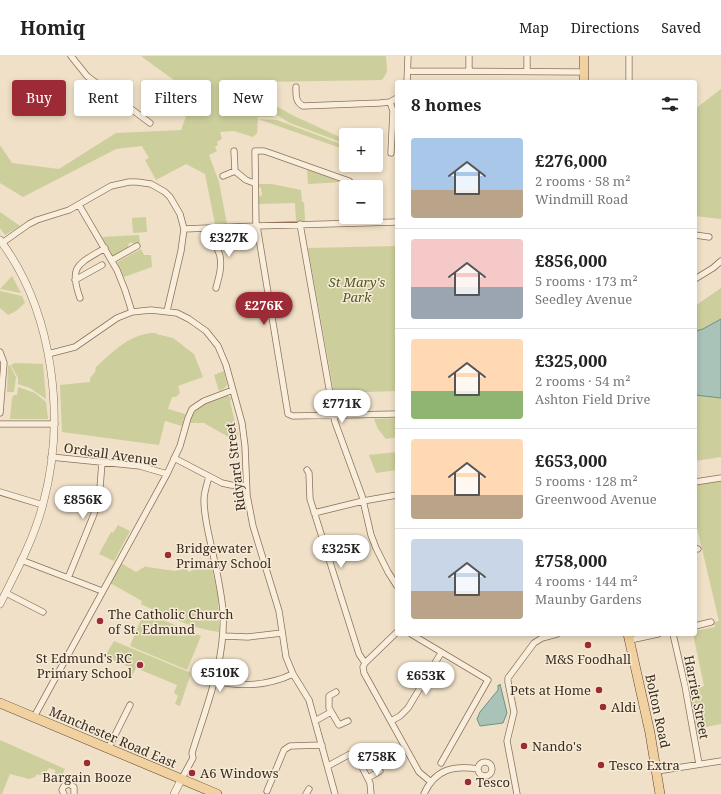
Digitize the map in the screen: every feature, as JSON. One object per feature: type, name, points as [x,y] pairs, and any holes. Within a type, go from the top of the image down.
[{"type":"main road","points":[[584,56],[584,80]]},
{"type":"main road","name":"Bolton Road","points":[[629,637],[657,771],[660,794]]},
{"type":"main road","name":"Manchester Road East","points":[[0,703],[217,794]]},
{"type":"street","points":[[71,56],[87,76],[150,123]]},
{"type":"street","points":[[407,80],[408,56]]},
{"type":"street","points":[[469,56],[469,71]]},
{"type":"street","points":[[527,56],[527,71]]},
{"type":"street","points":[[629,56],[629,80]]},
{"type":"street","points":[[408,70],[584,72]]},
{"type":"street","points":[[295,90],[298,103],[303,106],[380,104],[395,99]]},
{"type":"street","points":[[390,102],[395,117],[390,150]]},
{"type":"street","points":[[234,151],[235,171],[246,180],[254,184]]},
{"type":"street","points":[[346,180],[280,156],[264,151],[255,151],[254,184],[256,226],[286,410],[289,416],[395,414]]},
{"type":"street","points":[[224,176],[235,171]]},
{"type":"street","points":[[0,604],[31,540],[43,505],[50,474],[55,424],[53,389],[48,354],[43,333],[31,298],[15,264],[1,241],[37,220],[59,214],[80,205],[111,186],[129,182],[144,183],[158,188],[170,197],[180,214],[184,230],[168,311]]},
{"type":"street","points":[[80,205],[112,260],[125,290],[132,312]]},
{"type":"street","points":[[184,230],[339,221]]},
{"type":"street","points":[[383,221],[395,222]]},
{"type":"street","points":[[300,224],[336,426],[363,501],[371,535],[388,572],[395,583]]},
{"type":"street","points":[[211,228],[213,240],[221,262],[220,280],[216,288]]},
{"type":"street","points":[[698,237],[709,237]]},
{"type":"street","points":[[112,260],[133,247]]},
{"type":"street","points":[[80,298],[75,280],[76,270],[81,263],[105,248]]},
{"type":"street","points":[[697,277],[713,268],[721,260]]},
{"type":"street","points":[[75,280],[94,267],[102,265]]},
{"type":"street","points":[[68,269],[76,270]]},
{"type":"street","name":"Ridyard Street","points":[[48,354],[76,347],[88,340],[111,321],[132,312],[151,310],[177,313],[199,325],[213,339],[224,359],[244,436],[246,486],[254,526],[279,611],[286,657],[293,674],[309,700],[335,794]]},
{"type":"street","points":[[0,352],[4,363],[0,413]]},
{"type":"street","points":[[34,718],[166,474],[183,436],[192,409],[204,401],[233,390]]},
{"type":"street","points":[[0,424],[55,424]]},
{"type":"street","name":"Ordsall Avenue","points":[[51,457],[145,467],[166,474]]},
{"type":"street","points":[[174,458],[209,477],[226,484],[246,486]]},
{"type":"street","points":[[68,578],[94,514],[100,488],[102,462]]},
{"type":"street","points":[[307,470],[309,473],[309,494],[314,513],[359,654],[365,663]]},
{"type":"street","points":[[174,794],[193,760],[192,753],[215,680],[223,636],[222,598],[204,506],[204,496],[209,477]]},
{"type":"street","points":[[697,482],[721,478]]},
{"type":"street","points":[[0,492],[43,505]]},
{"type":"street","points":[[314,513],[363,501],[395,495]]},
{"type":"street","points":[[21,560],[102,591]]},
{"type":"street","points":[[6,593],[43,612]]},
{"type":"street","points":[[697,626],[711,622]]},
{"type":"street","points":[[223,636],[254,636],[282,633]]},
{"type":"street","points":[[395,634],[365,663],[363,667],[364,673],[419,772],[431,782]]},
{"type":"street","points":[[414,636],[488,680],[444,761]]},
{"type":"street","points":[[517,794],[507,741],[514,712],[508,678],[534,643],[542,638],[550,636]]},
{"type":"street","name":"Harriet Street","points":[[673,636],[685,686],[699,764]]},
{"type":"street","points":[[391,721],[400,716],[408,708],[441,652]]},
{"type":"street","points":[[215,680],[238,685],[262,684],[278,681],[293,674]]},
{"type":"street","points":[[336,692],[329,696],[329,708],[339,726],[348,721]]},
{"type":"street","points":[[108,749],[130,705]]},
{"type":"street","points":[[315,721],[331,712]]},
{"type":"street","points":[[267,788],[284,750],[287,747],[322,745]]},
{"type":"street","points":[[328,766],[350,754],[357,757],[370,783],[369,793]]},
{"type":"street","points":[[657,771],[721,761]]},
{"type":"street","points":[[424,794],[431,782],[440,774],[454,768],[467,767],[478,769]]},
{"type":"street","points":[[368,778],[380,771]]},
{"type":"street","points":[[64,794],[62,790],[64,786],[69,784],[74,787],[74,794]]},
{"type":"street","points":[[427,787],[431,794]]},
{"type":"green space","points":[[141,56],[386,56],[387,72],[382,80],[277,82],[277,80],[219,80],[219,116],[274,117],[258,117],[257,133],[253,137],[234,131],[220,132],[222,139],[217,142],[218,145],[215,147],[217,151],[209,155],[219,182],[227,224],[215,224],[205,174],[186,164],[156,180],[145,160],[149,158],[142,146],[116,149],[23,197],[0,183],[0,145],[12,163],[59,169],[116,133],[181,130],[186,116],[211,116],[211,80],[174,80]]},
{"type":"green space","points":[[721,89],[721,219],[697,216],[697,107]]},
{"type":"green space","points":[[277,107],[339,137],[339,141],[290,123],[277,115]]},
{"type":"green space","points":[[258,119],[277,120],[339,143],[339,148]]},
{"type":"green space","points":[[307,170],[339,181],[339,182],[308,184]]},
{"type":"green space","points":[[258,184],[272,184],[301,190],[302,202],[304,202],[305,221],[296,221],[295,203],[258,204],[258,197],[262,195],[261,188]]},
{"type":"green space","points":[[0,212],[20,226],[5,235],[0,228]]},
{"type":"green space","points":[[146,217],[147,232],[133,233],[132,218]]},
{"type":"green space","points":[[139,235],[140,242],[136,245],[132,242],[128,244],[129,248],[114,256],[103,239],[103,237]]},
{"type":"green space","name":"St Mary's Park","points":[[395,246],[395,391],[334,393],[308,248]]},
{"type":"green space","points":[[141,249],[144,255],[151,255],[152,267],[124,277],[117,262]]},
{"type":"green space","points":[[12,276],[21,293],[0,289]]},
{"type":"green space","points":[[721,288],[721,457],[697,461],[697,305]]},
{"type":"green space","points":[[0,291],[22,296],[25,303],[16,311],[8,315],[0,308]]},
{"type":"green space","points":[[151,333],[173,338],[194,354],[203,377],[178,386],[180,393],[176,397],[172,397],[168,409],[185,414],[182,426],[165,421],[159,445],[62,432],[60,385],[90,382],[90,378],[95,372],[96,367],[115,350],[135,337]]},
{"type":"green space","points":[[15,363],[43,364],[46,399],[30,388],[18,384],[18,378],[11,365]]},
{"type":"green space","points":[[10,365],[16,377],[14,392],[7,392],[8,366]]},
{"type":"green space","points":[[224,371],[227,385],[219,391],[214,375]]},
{"type":"green space","points":[[18,387],[35,393],[46,402],[48,419],[10,419],[12,398],[14,395],[17,395]]},
{"type":"green space","points":[[229,396],[232,399],[230,401],[239,435],[232,439],[204,423],[190,423],[199,407],[208,402]]},
{"type":"green space","points":[[395,418],[395,437],[386,439],[378,429],[374,419]]},
{"type":"green space","points":[[395,452],[395,470],[376,473],[369,455]]},
{"type":"green space","points":[[721,481],[721,724],[696,729],[689,691],[704,686],[693,636],[697,636],[697,631],[715,627],[714,622],[719,621],[697,528],[697,485]]},
{"type":"green space","points":[[118,525],[130,531],[114,561],[99,554],[111,532],[113,533]]},
{"type":"green space","points":[[210,559],[218,596],[219,632],[189,625],[160,613],[141,604],[142,601],[110,583],[121,563],[136,572],[146,566],[175,571],[186,568],[189,572]]},
{"type":"green space","points":[[144,612],[201,636],[187,670],[130,646]]},
{"type":"green space","points":[[114,641],[191,673],[180,706],[175,704],[178,696],[174,693],[177,685],[136,668],[132,676],[126,674],[129,667],[105,656]]},
{"type":"green space","points":[[0,740],[65,769],[59,781],[55,779],[55,770],[49,768],[44,775],[37,774],[35,777],[29,779],[10,774],[2,794],[0,794]]},
{"type":"shaded area","points":[[721,319],[721,398],[697,395],[697,330],[703,329]]},
{"type":"shaded area","points":[[500,684],[507,713],[503,723],[480,726],[477,719],[480,712],[498,690],[498,685],[499,686]]},
{"type":"place","name":"Bridgewater Primary School","points":[[168,555]]},
{"type":"place","name":"The Catholic Church of St. Edmund","points":[[100,621]]},
{"type":"place","name":"M&S Foodhall","points":[[588,645]]},
{"type":"place","name":"St Edmund's RC Primary School","points":[[140,665]]},
{"type":"place","name":"Pets at Home","points":[[599,690]]},
{"type":"place","name":"Aldi","points":[[603,707]]},
{"type":"place","name":"Nando's","points":[[524,746]]},
{"type":"place","name":"Bargain Booze","points":[[87,763]]},
{"type":"place","name":"Tesco Extra","points":[[601,765]]},
{"type":"place","name":"A6 Windows","points":[[192,773]]},
{"type":"place","name":"Tesco","points":[[468,782]]}]
